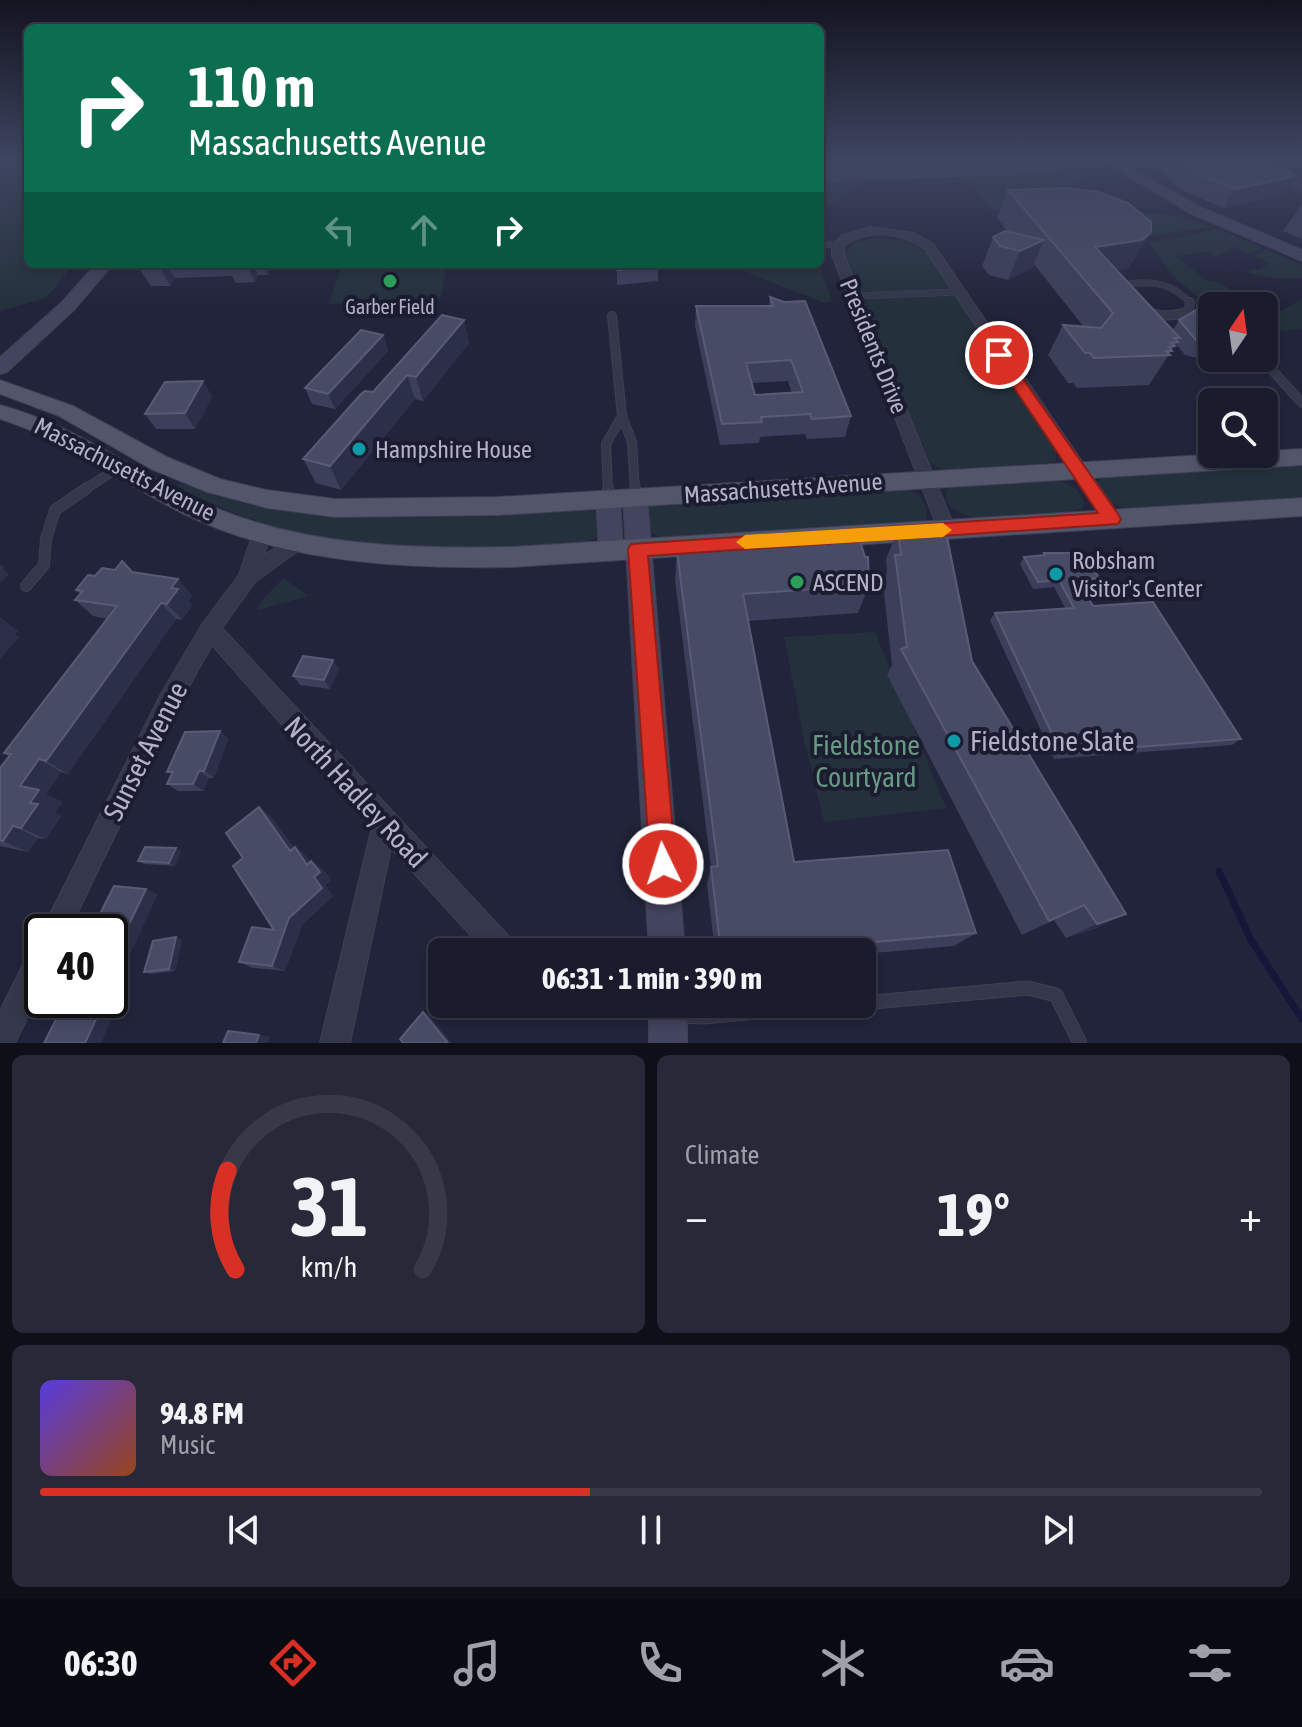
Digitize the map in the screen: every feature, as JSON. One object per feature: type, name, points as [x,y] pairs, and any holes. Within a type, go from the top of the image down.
[{"type":"main road","points":[[1191,208],[1302,256]]},
{"type":"main road","points":[[0,368],[26,348],[102,268]]},
{"type":"main road","points":[[0,352],[49,322]]},
{"type":"main road","name":"Massachusetts Avenue","points":[[0,387],[66,411],[175,471],[215,486],[267,499],[370,510],[1302,457]]},
{"type":"main road","name":"Massachusetts Avenue","points":[[0,412],[56,430],[196,509],[262,533],[296,542],[434,558],[512,557],[1302,507]]},
{"type":"main road","points":[[624,550],[635,497]]},
{"type":"main road","points":[[608,498],[624,550],[661,833],[666,938]]},
{"type":"street","name":"Presidents Drive","points":[[946,529],[838,255],[838,245],[847,237],[870,232],[910,236],[929,247],[1112,519]]},
{"type":"street","name":"Sunset Avenue","points":[[63,914],[169,701],[210,629],[247,578],[262,533]]},
{"type":"street","name":"Sunset Avenue","points":[[247,578],[296,542]]},
{"type":"street","name":"North Hadley Road","points":[[210,629],[491,938]]},
{"type":"street","points":[[335,1043],[385,822]]},
{"type":"street","points":[[0,1042],[24,993]]},
{"type":"lane","points":[[824,244],[838,245]]},
{"type":"lane","points":[[1191,307],[1178,315],[1153,313],[1134,305],[1124,291],[1134,282],[1159,283],[1183,294],[1191,307],[1198,310]]},
{"type":"lane","points":[[855,296],[958,292]]},
{"type":"lane","points":[[612,316],[622,416],[632,442],[635,497]]},
{"type":"lane","points":[[1274,372],[1302,403]]},
{"type":"lane","points":[[608,498],[606,444],[622,416]]},
{"type":"lane","points":[[26,586],[44,565],[46,539],[55,510],[119,467]]},
{"type":"lane","points":[[876,1002],[1028,988],[1056,995],[1080,1043]]},
{"type":"lane","points":[[668,1021],[695,1018]]},
{"type":"green space","points":[[0,208],[24,208],[24,268],[71,268],[46,298],[0,311]]},
{"type":"green space","points":[[1128,210],[1181,217],[1210,227],[1146,237]]},
{"type":"green space","points":[[1218,229],[1262,248],[1249,254],[1233,247],[1216,257],[1222,262],[1207,252],[1176,256],[1208,282],[1216,281],[1235,292],[1198,292],[1198,298],[1173,276],[1149,243]]},
{"type":"green space","points":[[879,237],[905,241],[927,253],[1056,452],[1056,462],[946,471],[930,463],[845,258],[845,253],[854,243]]},
{"type":"green space","points":[[1265,249],[1302,265],[1302,278],[1272,278],[1247,272],[1254,268],[1259,270],[1269,263],[1253,256]]},
{"type":"green space","name":"Garber Field","points":[[342,268],[446,268],[441,298],[328,304]]},
{"type":"green space","points":[[820,268],[832,301],[825,303],[738,269]]},
{"type":"green space","points":[[1302,299],[1302,329],[1278,329],[1278,312]]},
{"type":"green space","points":[[1302,464],[1302,499],[1129,510],[1110,503],[1098,484],[1100,478],[1105,476],[1278,468],[1278,465]]},
{"type":"green space","points":[[1058,480],[1074,487],[1085,502],[1082,508],[1070,513],[1021,518],[984,518],[954,510],[945,500],[947,489],[957,485]]},
{"type":"green space","points":[[182,483],[219,497],[257,506],[335,516],[413,517],[589,508],[598,514],[597,537],[584,544],[448,548],[357,542],[268,524],[193,496],[176,485]]},
{"type":"green space","points":[[898,488],[918,493],[927,509],[926,519],[914,523],[662,538],[647,531],[647,508],[651,505]]},
{"type":"green space","points":[[283,578],[309,596],[258,610],[261,601]]},
{"type":"green space","name":"Fieldstone Courtyard","points":[[875,632],[946,808],[824,822],[784,637]]},
{"type":"building","points":[[1023,208],[1134,208],[1151,222],[1151,232],[1142,240],[1095,247],[1180,338],[1174,338],[1178,342],[1171,343],[1175,346],[1169,347],[1172,351],[1166,351],[1170,355],[1094,358],[1090,353],[1085,353],[1063,325],[1101,328],[1113,313]]},
{"type":"building","points":[[1005,231],[1044,240],[1020,251],[1000,246],[993,237]]},
{"type":"building","points":[[770,297],[784,302],[805,301],[851,416],[812,419],[810,414],[761,417],[762,422],[722,424],[696,306],[773,306]],"holes":[[[791,360],[803,392],[755,395],[746,363]]]},
{"type":"building","points":[[1198,310],[1198,340],[1196,340],[1179,320]]},
{"type":"building","points":[[442,315],[464,320],[416,377],[407,375],[330,466],[303,459],[361,394],[373,392]]},
{"type":"building","points":[[361,330],[383,335],[328,394],[305,388]]},
{"type":"building","points":[[203,381],[185,413],[145,414],[165,382]]},
{"type":"building","points":[[898,530],[947,537],[972,661],[1126,914],[1097,924],[1084,905],[1049,921],[901,649],[907,647],[895,555],[901,555]]},
{"type":"building","points":[[860,541],[865,557],[868,557],[869,585],[743,594],[794,862],[948,850],[976,933],[876,942],[876,938],[719,938],[711,867],[718,866],[677,552]]},
{"type":"building","points":[[1044,553],[1084,553],[1099,578],[1078,580],[1093,606],[1153,602],[1241,739],[1061,753],[995,613],[1074,608],[1059,580],[1038,582],[1024,557]]},
{"type":"building","points":[[122,561],[132,572],[178,579],[171,588],[178,589],[167,604],[161,603],[46,761],[39,759],[20,786],[39,790],[30,803],[38,804],[21,828],[13,826],[3,841],[0,840],[0,768],[11,754],[4,753],[117,606],[75,600],[83,591],[76,590],[88,575],[95,576],[102,568],[115,570]]},
{"type":"building","points":[[303,656],[333,660],[324,680],[293,676]]},
{"type":"building","points":[[220,731],[204,771],[199,771],[193,784],[167,784],[173,772],[167,772],[185,732]]},
{"type":"building","points":[[259,807],[290,851],[295,847],[307,865],[311,861],[320,872],[314,877],[322,888],[289,918],[272,966],[239,962],[252,927],[274,930],[233,866],[243,858],[226,833]]},
{"type":"building","points":[[145,847],[176,848],[169,863],[138,861]]},
{"type":"building","points":[[114,886],[146,889],[128,926],[128,914],[100,914]]},
{"type":"building","points":[[176,937],[169,969],[144,972],[153,941]]},
{"type":"building","points":[[423,1012],[448,1043],[403,1043],[400,1039]]},
{"type":"building","points":[[57,1018],[97,1018],[85,1043],[44,1043]]},
{"type":"building","points":[[228,1031],[259,1035],[256,1043],[223,1043]]},
{"type":"waterway","points":[[1219,871],[1251,940],[1302,1019]]},
{"type":"slow traffic","points":[[745,542],[943,530]]},
{"type":"place","name":"Garber Field","points":[[390,281]]},
{"type":"place","name":"Hampshire House","points":[[359,449]]},
{"type":"place","name":"Robsham Visitor's Center","points":[[1056,574]]},
{"type":"place","name":"ASCEND","points":[[797,582]]},
{"type":"place","name":"Fieldstone Slate","points":[[954,741]]},
{"type":"route","points":[[663,864],[638,549],[1112,519],[999,355]]}]
